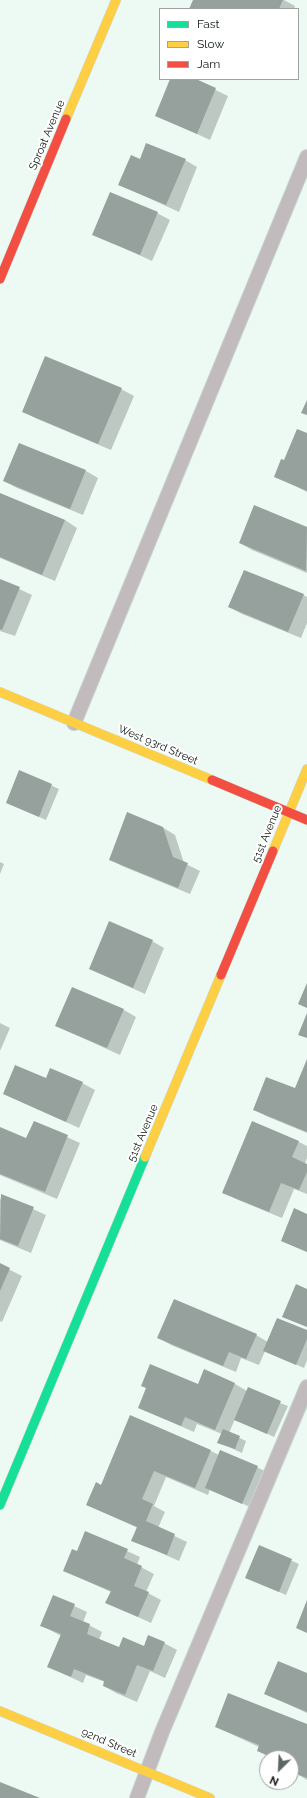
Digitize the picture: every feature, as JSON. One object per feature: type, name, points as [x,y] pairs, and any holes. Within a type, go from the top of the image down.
[{"type":"street","name":"Sproat Avenue","points":[[0,279],[116,0]]},
{"type":"street","name":"West 93rd Street","points":[[0,692],[307,820]]},
{"type":"street","name":"51st Avenue","points":[[0,1505],[307,769]]},
{"type":"street","name":"92nd Street","points":[[0,1711],[210,1798]]},
{"type":"lane","points":[[74,723],[307,158]]},
{"type":"lane","points":[[137,1798],[165,1725],[307,1387]]},
{"type":"building","points":[[193,0],[283,0],[279,8],[189,8]]},
{"type":"building","points":[[170,80],[198,80],[216,88],[197,134],[155,116]]},
{"type":"building","points":[[146,143],[186,159],[166,205],[118,185],[131,155],[140,159]]},
{"type":"building","points":[[110,192],[158,212],[140,255],[92,235]]},
{"type":"building","points":[[45,356],[122,388],[98,444],[22,412]]},
{"type":"building","points":[[307,400],[307,415],[301,413]]},
{"type":"building","points":[[297,429],[307,433],[307,491],[274,477],[281,459],[284,460]]},
{"type":"building","points":[[19,443],[86,470],[70,509],[3,481]]},
{"type":"building","points":[[0,493],[65,520],[42,575],[0,557]]},
{"type":"building","points":[[254,505],[307,527],[306,571],[239,543]]},
{"type":"building","points":[[244,570],[304,594],[288,632],[228,607]]},
{"type":"building","points":[[0,579],[20,587],[2,630],[0,629]]},
{"type":"building","points":[[19,770],[52,784],[39,817],[6,803]]},
{"type":"building","points":[[127,812],[163,827],[173,857],[188,863],[178,888],[109,860]]},
{"type":"building","points":[[109,921],[153,940],[133,988],[89,969]]},
{"type":"building","points":[[307,983],[307,1008],[298,1004]]},
{"type":"building","points":[[72,987],[124,1009],[107,1048],[55,1026]]},
{"type":"building","points":[[307,1013],[307,1038],[298,1035]]},
{"type":"building","points":[[307,1059],[307,1132],[253,1110],[266,1077],[295,1088]]},
{"type":"building","points":[[15,1065],[46,1078],[50,1068],[83,1082],[66,1122],[3,1094]]},
{"type":"building","points":[[34,1121],[68,1135],[45,1192],[0,1174],[0,1127],[26,1138]]},
{"type":"building","points":[[252,1121],[299,1141],[292,1157],[307,1164],[307,1172],[299,1190],[281,1183],[269,1212],[222,1193]]},
{"type":"building","points":[[1,1194],[34,1207],[18,1246],[0,1239]]},
{"type":"building","points":[[294,1208],[307,1214],[307,1252],[281,1241]]},
{"type":"building","points":[[0,1263],[10,1268],[0,1291]]},
{"type":"building","points":[[296,1284],[307,1289],[307,1327],[282,1317]]},
{"type":"building","points":[[174,1299],[257,1334],[246,1359],[229,1352],[223,1366],[157,1338]]},
{"type":"building","points":[[277,1318],[307,1330],[307,1339],[296,1365],[263,1351]]},
{"type":"building","points":[[150,1364],[198,1384],[204,1369],[235,1383],[215,1430],[185,1417],[181,1426],[138,1408],[146,1388],[141,1386]]},
{"type":"building","points":[[248,1387],[281,1401],[267,1434],[234,1420]]},
{"type":"building","points":[[130,1415],[211,1450],[195,1488],[154,1471],[142,1499],[153,1504],[146,1521],[175,1534],[167,1555],[131,1541],[137,1527],[86,1505],[96,1482],[101,1485]]},
{"type":"building","points":[[223,1429],[240,1436],[235,1449],[217,1443]]},
{"type":"building","points":[[220,1450],[258,1466],[242,1504],[205,1488]]},
{"type":"building","points":[[85,1531],[128,1549],[124,1558],[142,1566],[134,1586],[149,1592],[138,1617],[105,1603],[111,1591],[63,1571],[72,1549],[77,1551]]},
{"type":"building","points":[[259,1545],[292,1559],[279,1592],[245,1578]]},
{"type":"building","points":[[53,1595],[75,1604],[70,1616],[90,1624],[87,1634],[119,1647],[123,1637],[144,1646],[148,1635],[165,1642],[153,1671],[137,1665],[125,1695],[103,1686],[104,1681],[74,1669],[71,1677],[47,1667],[61,1634],[40,1626]]},
{"type":"building","points":[[307,1600],[307,1633],[296,1628]]},
{"type":"building","points":[[278,1661],[307,1673],[307,1712],[264,1694]]},
{"type":"building","points":[[228,1693],[307,1724],[307,1778],[299,1775],[299,1750],[259,1750],[259,1752],[257,1751],[259,1745],[215,1727]]},
{"type":"building","points":[[0,1782],[40,1798],[0,1798]]},
{"type":"traffic: fast","points":[[0,1505],[145,1157]]},
{"type":"traffic: slow","points":[[66,119],[116,0]]},
{"type":"traffic: slow","points":[[0,692],[212,780]]},
{"type":"traffic: slow","points":[[273,851],[307,769]]},
{"type":"traffic: slow","points":[[145,1157],[221,975]]},
{"type":"traffic: slow","points":[[0,1711],[210,1798]]},
{"type":"traffic: jam","points":[[0,279],[66,119]]},
{"type":"traffic: jam","points":[[212,780],[307,820]]},
{"type":"traffic: jam","points":[[221,975],[273,851]]}]
